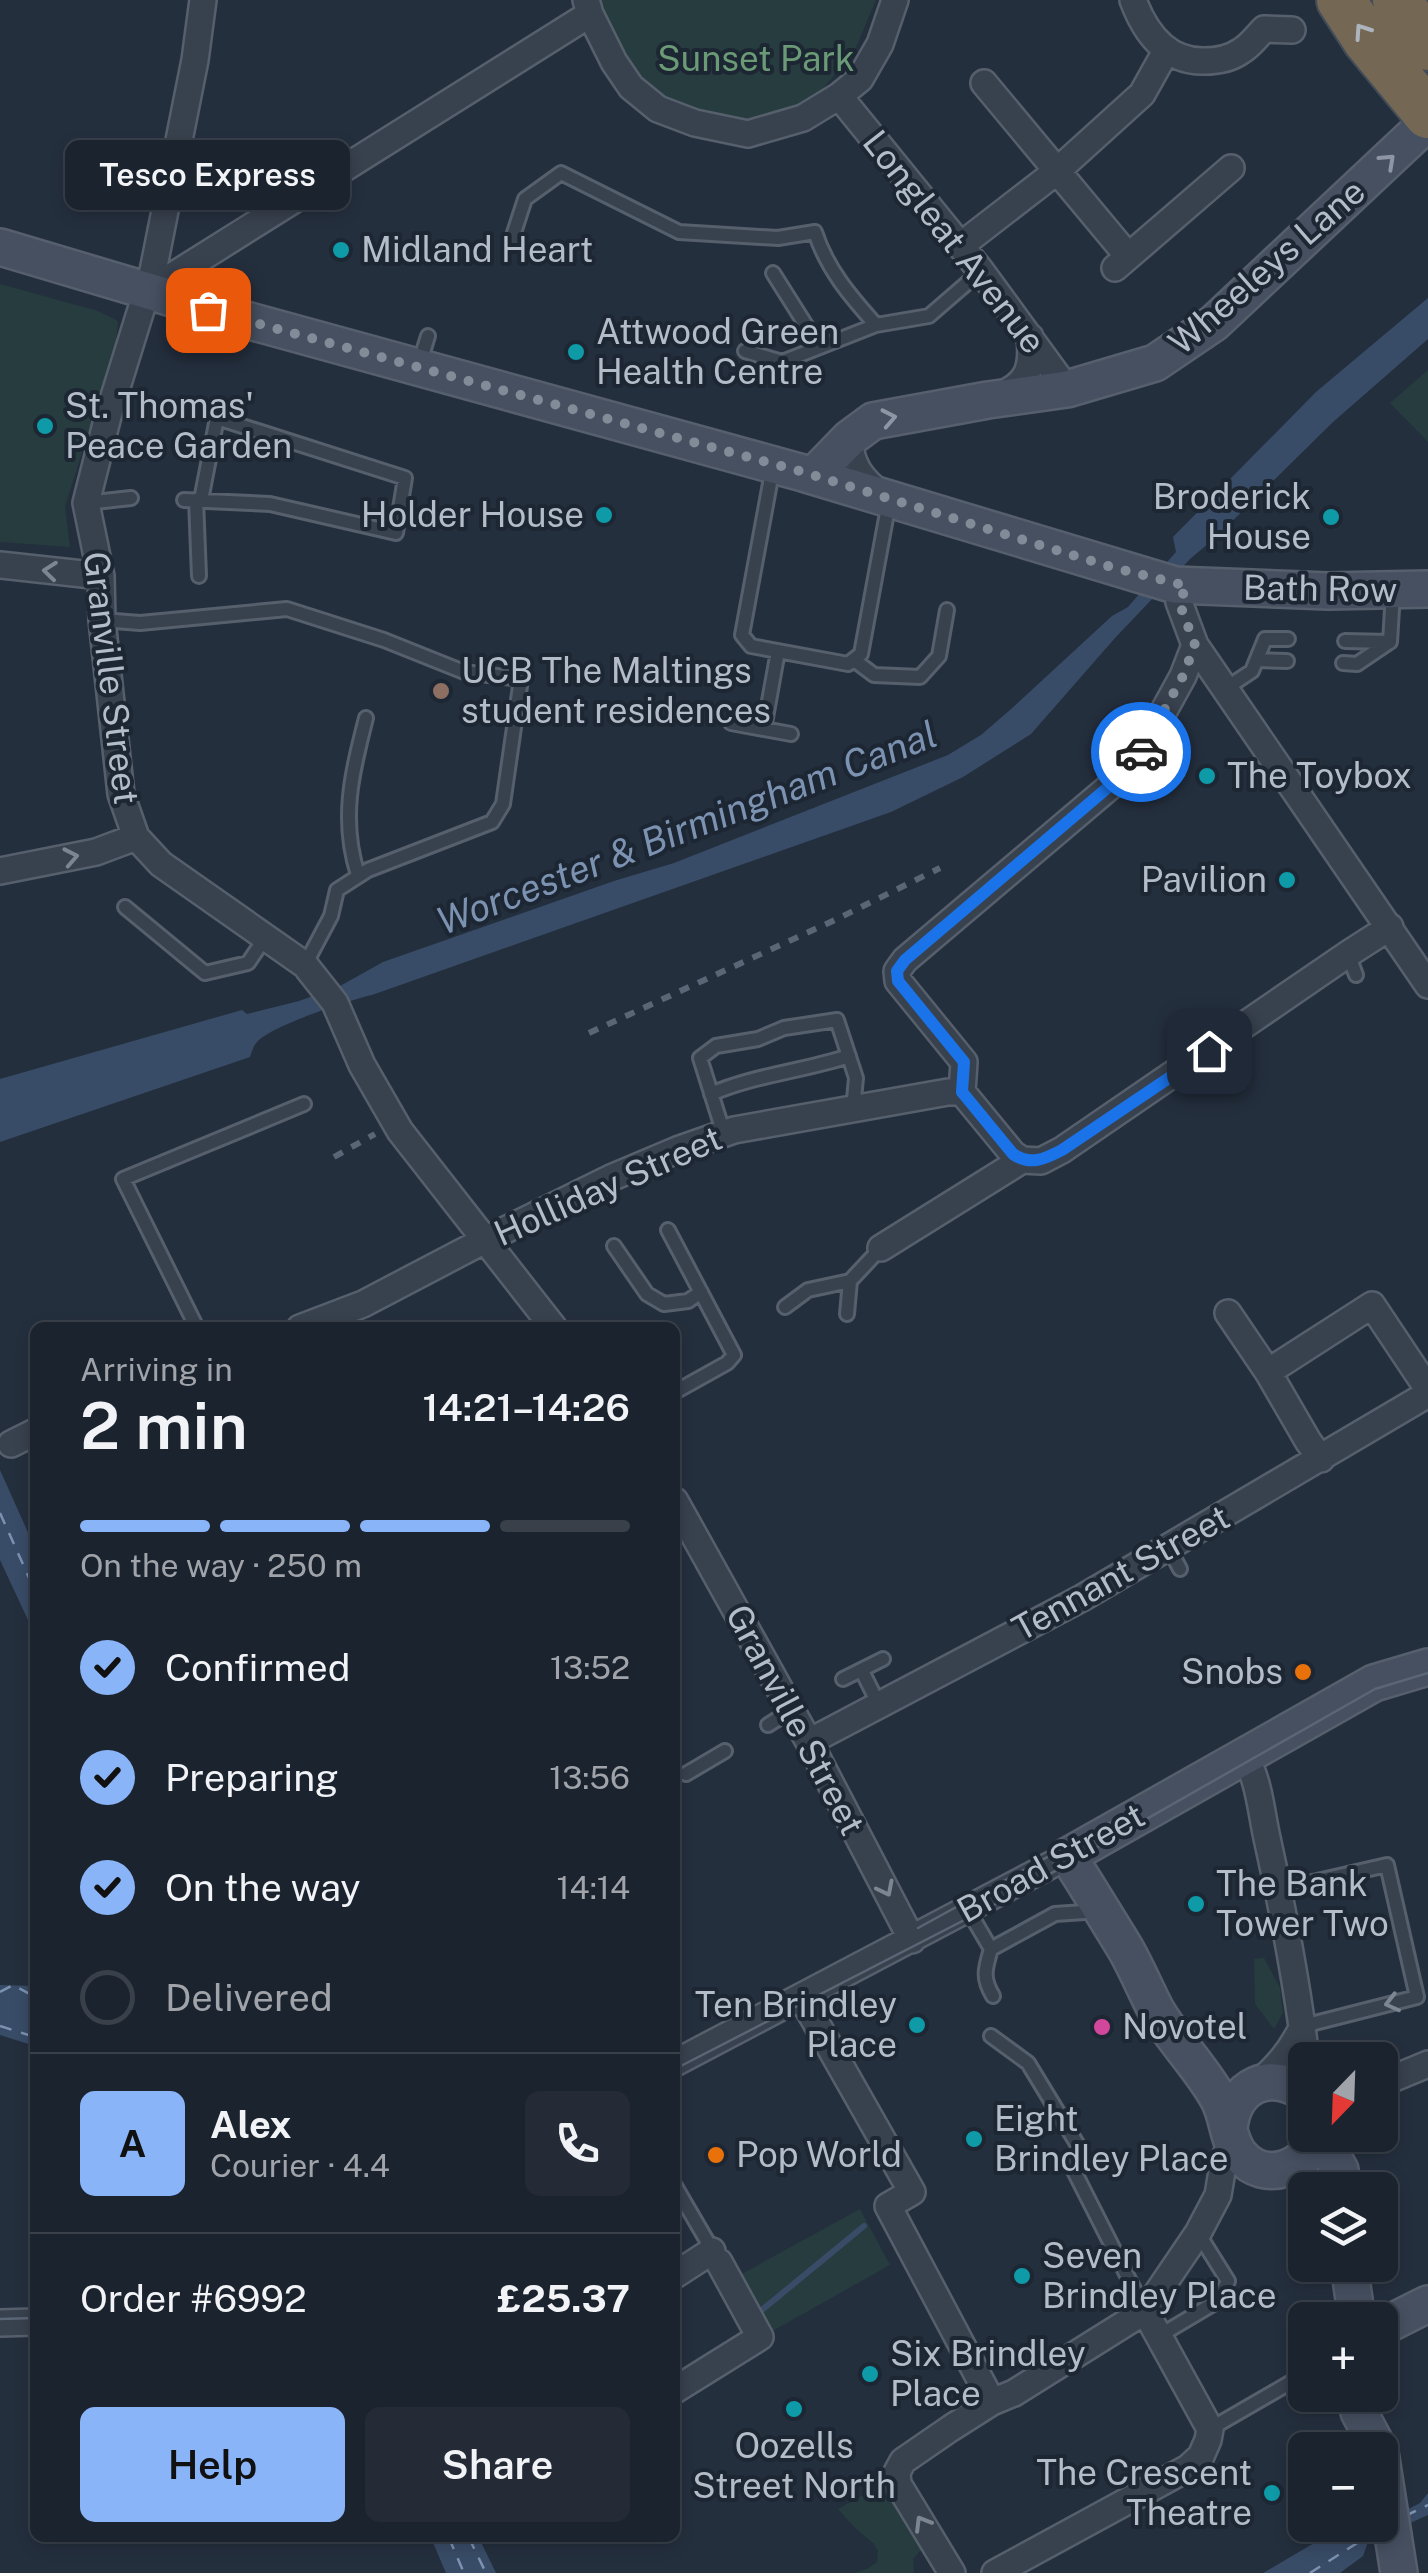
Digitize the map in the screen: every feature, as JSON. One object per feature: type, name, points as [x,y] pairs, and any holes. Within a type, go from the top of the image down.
[{"type":"highway","points":[[1341,0],[1367,40],[1428,114]]},
{"type":"highway","points":[[1397,0],[1428,46]]},
{"type":"street","name":"Granville Street","points":[[203,0],[195,60],[147,292],[86,502],[101,576],[102,620],[121,794],[136,837],[161,864],[305,965],[335,1003],[383,1105],[418,1157],[549,1322]]},
{"type":"street","points":[[147,292],[588,7],[614,62],[631,87],[658,109],[695,123],[748,134],[802,118],[860,79],[880,44],[895,0]]},
{"type":"street","points":[[1133,0],[1142,24],[1166,51],[1192,61],[1222,60],[1242,52],[1264,29],[1292,30]]},
{"type":"street","points":[[960,246],[1057,171],[1142,94],[1166,51]]},
{"type":"street","points":[[984,83],[1057,171],[1122,262],[1231,168]]},
{"type":"street","name":"Longleat Avenue","points":[[839,96],[981,271],[1067,389]]},
{"type":"street","name":"Wheeleys Lane","points":[[813,476],[850,438],[873,421],[1067,389],[1155,363],[1214,323],[1428,122]]},
{"type":"street","name":"Bath Row","points":[[0,247],[147,292],[423,352],[889,500],[1181,586],[1428,590]]},
{"type":"street","points":[[988,400],[1015,390],[1024,379],[1032,356],[1030,337]]},
{"type":"street","points":[[850,438],[849,452],[863,480],[889,500]]},
{"type":"street","points":[[0,565],[101,576]]},
{"type":"street","points":[[1181,586],[1179,602],[1195,645],[1390,927],[1419,947],[1428,985]]},
{"type":"street","points":[[1022,1160],[962,1092],[964,1062],[898,981],[897,971],[905,960],[1132,767],[1183,676],[1195,645]]},
{"type":"street","points":[[0,871],[96,852],[136,837]]},
{"type":"street","points":[[881,1248],[1022,1160],[1041,1160],[1062,1150],[1352,964],[1390,927]]},
{"type":"street","name":"Holliday Street","points":[[316,1322],[363,1304],[613,1177],[724,1134],[962,1092]]},
{"type":"street","points":[[1268,1372],[1372,1304],[1428,1392]]},
{"type":"street","points":[[1228,1313],[1321,1458]]},
{"type":"street","name":"Tennant Street","points":[[809,1742],[1082,1598],[1174,1558],[1321,1458],[1428,1392]]},
{"type":"street","points":[[11,1444],[30,1434]]},
{"type":"street","name":"Granville Street","points":[[680,1511],[792,1710],[912,1940]]},
{"type":"street","name":"Broad Street","points":[[680,2060],[1068,1856],[1249,1769],[1374,1683],[1428,1666]]},
{"type":"street","points":[[1249,1769],[1278,1890],[1304,2042]]},
{"type":"street","points":[[1068,1856],[1126,1949],[1156,2011],[1220,2101],[1239,2154],[1250,2164],[1286,2177]]},
{"type":"street","points":[[802,1998],[912,2192],[888,2206],[992,2402]]},
{"type":"street","points":[[952,2573],[898,2484],[897,2472],[903,2461],[992,2402],[1145,2311],[1198,2233],[1218,2194],[1231,2114],[1237,2100],[1279,2066],[1302,2026]]},
{"type":"street","points":[[1194,2060],[1254,2086],[1271,2081],[1288,2084]]},
{"type":"street","points":[[1398,2076],[1428,2064]]},
{"type":"street","points":[[1218,2194],[1286,2177],[1311,2152]]},
{"type":"street","points":[[890,2265],[913,2251]]},
{"type":"street","points":[[680,2272],[716,2256],[760,2338],[680,2387]]},
{"type":"street","points":[[1398,2319],[1428,2304]]},
{"type":"street","points":[[994,2573],[1144,2499],[1190,2472],[1200,2456],[1210,2430],[1145,2311]]},
{"type":"street","points":[[0,2323],[30,2322]]},
{"type":"lane","points":[[512,242],[525,199],[561,174],[678,232],[778,238],[815,232],[838,282],[876,324]]},
{"type":"lane","points":[[745,351],[782,362],[876,324],[929,316],[981,271]]},
{"type":"lane","points":[[773,273],[820,346]]},
{"type":"lane","points":[[194,500],[270,504],[396,533],[405,478],[218,418],[194,500],[199,576]]},
{"type":"lane","points":[[773,464],[742,635],[751,646],[848,664],[861,654],[889,500]]},
{"type":"lane","points":[[86,502],[131,498]]},
{"type":"lane","points":[[1390,642],[1393,590]]},
{"type":"lane","points":[[102,620],[140,624],[287,609],[384,640],[464,672],[521,679],[503,804],[492,822],[358,875],[337,890],[331,916],[305,965]]},
{"type":"lane","points":[[854,660],[874,675],[920,677],[939,656],[947,610]]},
{"type":"lane","points":[[1226,689],[1252,671],[1265,639],[1288,640]]},
{"type":"lane","points":[[1346,641],[1390,642]]},
{"type":"lane","points":[[1344,663],[1357,664],[1390,642]]},
{"type":"lane","points":[[764,729],[778,651]]},
{"type":"lane","points":[[1257,660],[1286,661]]},
{"type":"lane","points":[[358,875],[349,848],[348,809],[366,718]]},
{"type":"lane","points":[[731,722],[791,734]]},
{"type":"lane","points":[[125,907],[205,973],[248,963],[265,938]]},
{"type":"lane","points":[[724,1134],[700,1058],[716,1046],[758,1040],[784,1028],[837,1020],[856,1078],[853,1110]]},
{"type":"lane","points":[[711,1094],[728,1086],[848,1056]]},
{"type":"lane","points":[[194,1322],[124,1179],[304,1104]]},
{"type":"lane","points":[[668,1230],[734,1355],[727,1363],[680,1389]]},
{"type":"lane","points":[[614,1246],[647,1294],[664,1304],[688,1301],[701,1292]]},
{"type":"lane","points":[[785,1307],[808,1290],[850,1281],[881,1248]]},
{"type":"lane","points":[[847,1314],[850,1281]]},
{"type":"lane","points":[[843,1679],[883,1659]]},
{"type":"lane","points":[[862,1671],[879,1705]]},
{"type":"lane","points":[[768,1724],[792,1710]]},
{"type":"lane","points":[[686,1774],[725,1751]]},
{"type":"lane","points":[[1278,1890],[1387,1865],[1416,1998],[1302,2026]]},
{"type":"lane","points":[[968,1910],[991,1949]]},
{"type":"lane","points":[[993,1996],[985,1984],[991,1949],[1055,1914],[1100,1911]]},
{"type":"lane","points":[[991,2036],[1028,2063],[1079,2147],[1073,2169],[1145,2311]]},
{"type":"lane","points":[[680,2195],[716,2256]]},
{"type":"lane","points":[[1159,2336],[1218,2301],[1228,2280],[1198,2233]]},
{"type":"lane","points":[[1210,2430],[1288,2384]]},
{"type":"green space","name":"Sunset Park","points":[[599,0],[876,0],[854,52],[820,92],[787,111],[755,119],[697,114],[664,100],[636,77],[617,46]]},
{"type":"green space","name":"St. Thomas' Peace Garden","points":[[0,284],[98,311],[118,321],[116,344],[65,507],[70,547],[0,542]]},
{"type":"green space","points":[[1428,370],[1428,442],[1390,403]]},
{"type":"green space","points":[[1264,1958],[1280,1988],[1283,2013],[1274,2029],[1255,2004],[1254,1959]]},
{"type":"green space","points":[[860,2209],[890,2265],[769,2333],[729,2281]]},
{"type":"green space","points":[[885,2483],[920,2538],[922,2549],[913,2559],[914,2573],[855,2573],[877,2562],[878,2551],[838,2509]]},
{"type":"water","points":[[1428,298],[1428,339],[1333,422],[1190,559],[1031,734],[963,777],[891,812],[311,1014],[265,1036],[250,1057],[0,1142],[0,1079],[242,1010],[247,1014],[299,1001],[340,986],[383,962],[674,863],[948,755],[981,735],[1112,616],[1128,607],[1176,552],[1173,537],[1316,392]]},
{"type":"water","points":[[0,1470],[30,1537],[30,1624],[0,1560]]},
{"type":"water","points":[[0,1985],[30,1986],[30,2044],[0,2035]]},
{"type":"water","points":[[1428,2493],[1428,2515],[1398,2528],[1398,2514],[1420,2503]]},
{"type":"water","points":[[433,2542],[481,2542],[496,2573],[446,2573]]},
{"type":"water","points":[[1316,2542],[1368,2542],[1363,2556],[1340,2573],[1263,2573]]},
{"type":"waterway","points":[[757,2314],[864,2226]]},
{"type":"ferry route","points":[[0,1513],[30,1580]]},
{"type":"ferry route","points":[[0,1992],[13,1985],[30,1994]]},
{"type":"ferry route","points":[[0,2026],[30,2035]]},
{"type":"ferry route","points":[[1405,2516],[1428,2505]]},
{"type":"ferry route","points":[[451,2542],[464,2573]]},
{"type":"ferry route","points":[[471,2542],[486,2573]]},
{"type":"ferry route","points":[[1310,2573],[1359,2542]]},
{"type":"tram line","points":[[680,2066],[1013,1895],[1375,1689],[1428,1673]]},
{"type":"tram line","points":[[918,1928],[1124,1815]]},
{"type":"tram line","points":[[0,2319],[30,2318]]},
{"type":"railway","points":[[589,1033],[940,868]]},
{"type":"railway","points":[[334,1157],[375,1134]]},
{"type":"way so far","points":[[208,310],[803,472],[1111,567],[1187,586],[1179,602],[1195,645],[1183,676],[1141,752]]},
{"type":"place","name":"Midland Heart","points":[[341,250]]},
{"type":"place","name":"Tesco Express","points":[[208,310]]},
{"type":"place","name":"Attwood Green Health Centre","points":[[576,352]]},
{"type":"place","name":"St. Thomas' Peace Garden","points":[[45,426]]},
{"type":"place","name":"Holder House","points":[[604,515]]},
{"type":"place","name":"Broderick House","points":[[1331,517]]},
{"type":"place","name":"UCB The Maltings student residences","points":[[441,691]]},
{"type":"place","name":"The Toybox","points":[[1207,776]]},
{"type":"place","name":"Pavilion","points":[[1287,880]]},
{"type":"place","name":"Snobs","points":[[1303,1672]]},
{"type":"place","name":"The Bank Tower Two","points":[[1196,1904]]},
{"type":"place","name":"Ten Brindley Place","points":[[917,2025]]},
{"type":"place","name":"Novotel","points":[[1102,2027]]},
{"type":"place","name":"Eight Brindley Place","points":[[974,2139]]},
{"type":"place","name":"Pop World","points":[[716,2155]]},
{"type":"place","name":"Seven Brindley Place","points":[[1022,2276]]},
{"type":"place","name":"Six Brindley Place","points":[[870,2374]]},
{"type":"place","name":"Oozells Street North","points":[[794,2409]]},
{"type":"place","name":"The Crescent Theatre","points":[[1272,2493]]},
{"type":"route","points":[[1141,752],[1132,767],[905,960],[897,971],[898,981],[964,1062],[962,1092],[1022,1160],[1041,1160],[1062,1150],[1209,1051]]},
{"type":"water label","name":"Worcester & Birmingham Canal","points":[[687,828]]}]
